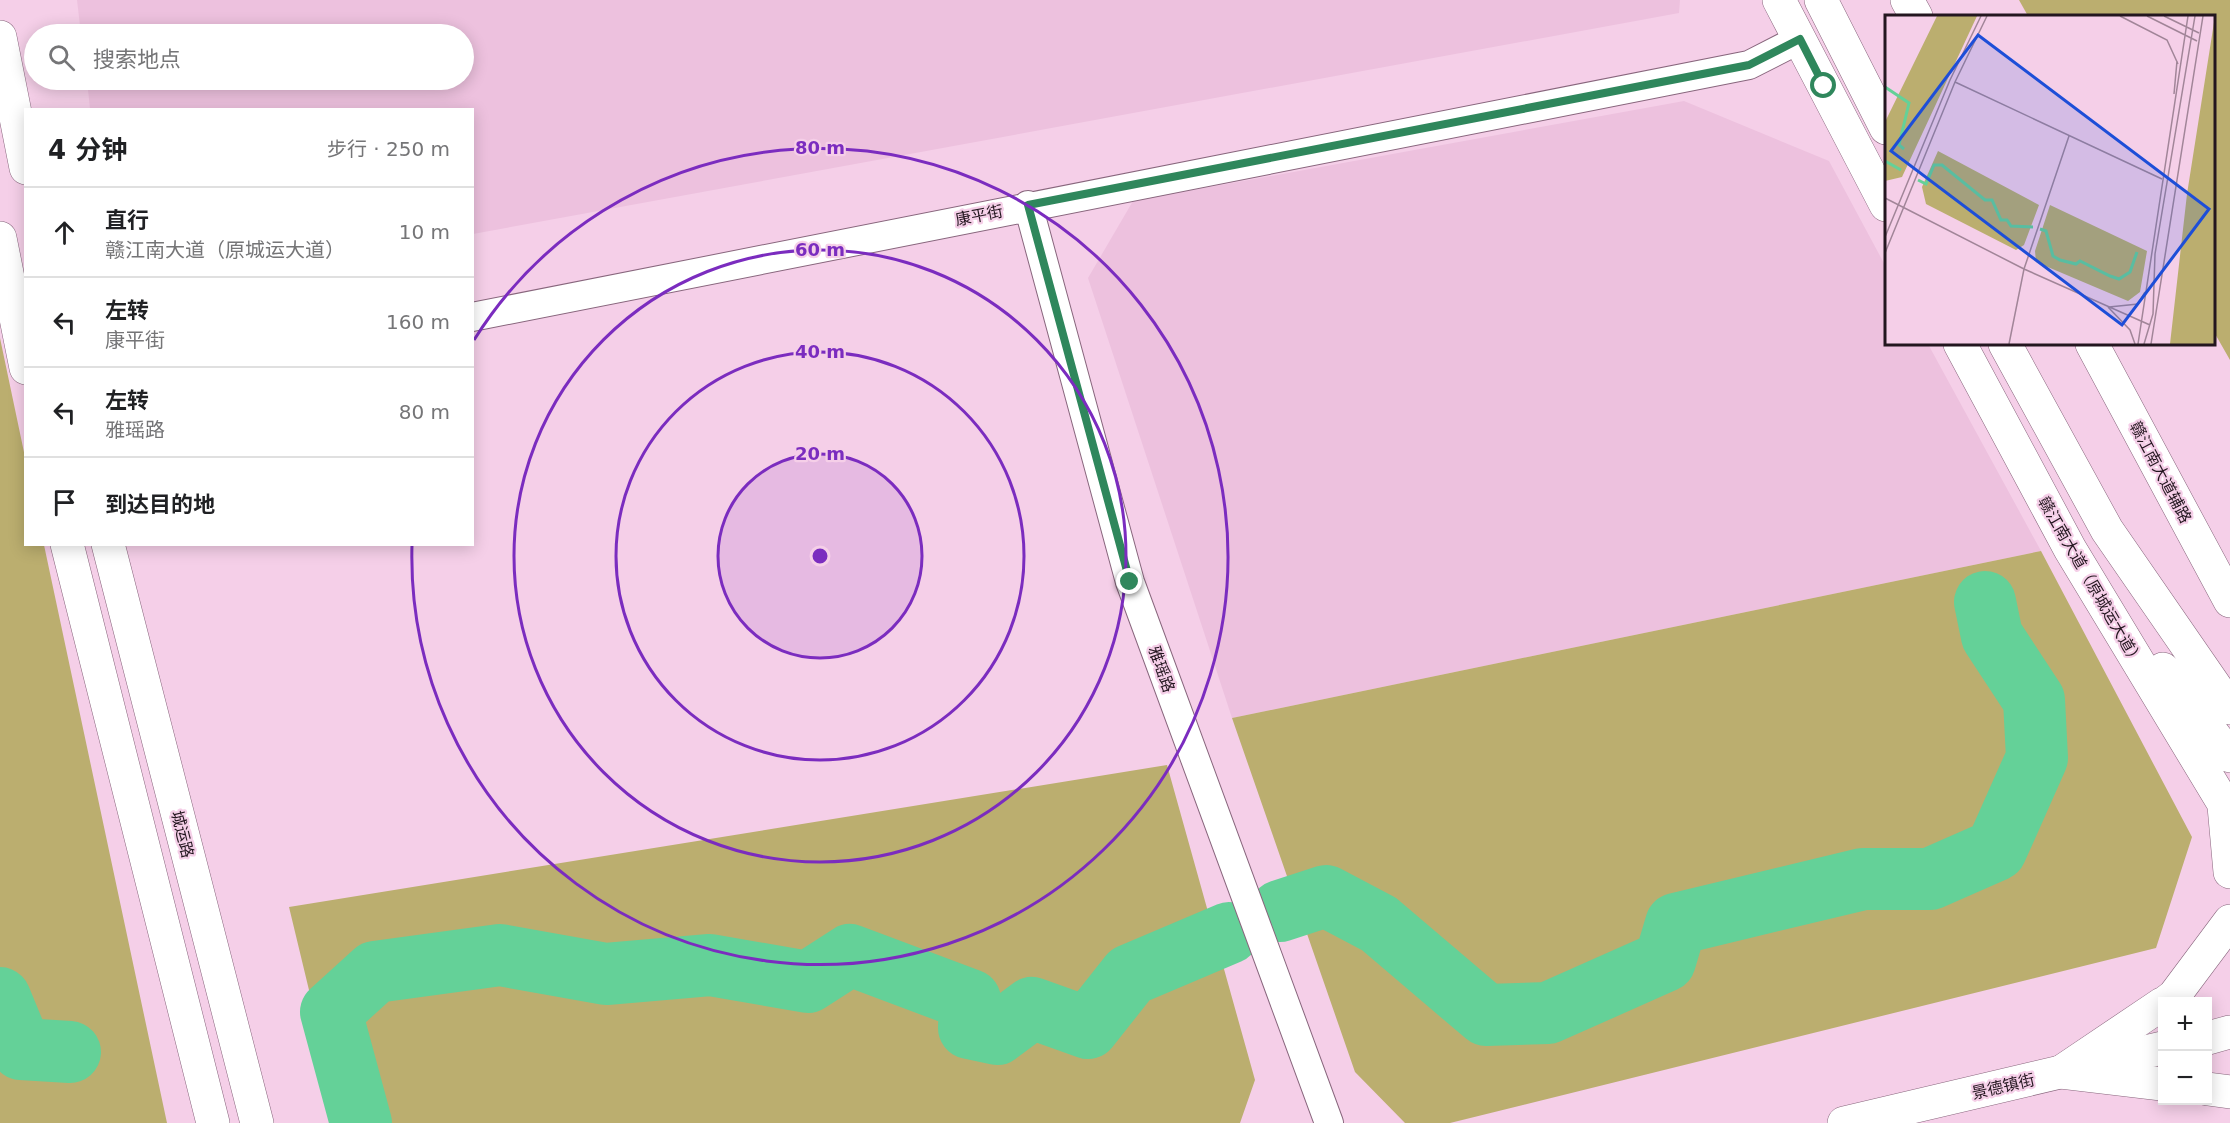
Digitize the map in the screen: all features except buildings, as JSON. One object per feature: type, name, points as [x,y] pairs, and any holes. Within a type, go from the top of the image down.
[{"type":"street","points":[[1779,0],[1885,201]]},
{"type":"street","points":[[1821,0],[1885,124]]},
{"type":"street","points":[[1907,0],[1915,15]]},
{"type":"street","points":[[0,37],[24,158]]},
{"type":"street","name":"康平街","points":[[474,316],[1749,65],[1800,39]]},
{"type":"street","name":"雅瑶路","points":[[1028,205],[1130,582],[1329,1123]]},
{"type":"street","points":[[0,238],[24,358]]},
{"type":"street","name":"赣江南大道（原城运大道）","points":[[1961,345],[2070,549],[2227,810]]},
{"type":"street","points":[[2006,345],[2107,530],[2230,708]]},
{"type":"street","name":"赣江南大道辅路","points":[[2093,345],[2230,601]]},
{"type":"street","points":[[69,546],[213,1123]]},
{"type":"street","name":"城运路","points":[[109,546],[257,1123]]},
{"type":"street","points":[[2070,549],[2230,756]]},
{"type":"street","points":[[2227,810],[2230,872]]},
{"type":"street","points":[[2173,997],[2230,921]]},
{"type":"street","points":[[2061,1072],[2158,1007]]},
{"type":"street","points":[[2212,1037],[2230,1032]]},
{"type":"street","name":"景德镇街","points":[[1844,1123],[2158,1049]]},
{"type":"street","points":[[2061,1072],[2158,1083]]},
{"type":"street","points":[[2212,1090],[2230,1092]]},
{"type":"shaded area","points":[[77,0],[1680,0],[1679,13],[474,234],[474,108],[90,108],[88,90],[474,90],[474,24],[80,24]]},
{"type":"shaded area","points":[[2019,0],[2230,0],[2230,360],[2215,334],[2215,15],[2027,15]]},
{"type":"shaded area","points":[[1684,101],[1829,161],[1885,265],[1885,345],[1929,345],[2041,551],[1232,718],[1088,278],[1133,201]]},
{"type":"shaded area","points":[[0,338],[24,452],[24,546],[44,546],[167,1123],[0,1123]]},
{"type":"shaded area","points":[[2041,551],[2192,837],[2156,948],[1450,1123],[1405,1123],[1355,1072],[1232,718]]},
{"type":"shaded area","points":[[1167,765],[1255,1080],[1240,1123],[341,1123],[289,907]]},
{"type":"waterway","points":[[1280,911],[1326,896],[1379,924],[1486,1015],[1548,1013],[1665,961],[1676,924],[1863,879],[1930,879],[1996,850],[2037,758],[2034,700],[1992,636],[1985,602]]},
{"type":"waterway","points":[[361,1123],[331,1012],[375,972],[500,955],[606,974],[710,965],[808,982],[850,955],[970,1000],[969,1028],[997,1034],[1032,1008],[1088,1028],[1130,975],[1229,933]]},
{"type":"waterway","points":[[0,998],[21,1049],[70,1052]]},
{"type":"route","points":[[1130,582],[1028,205],[1749,65],[1800,39],[1824,86]]}]
